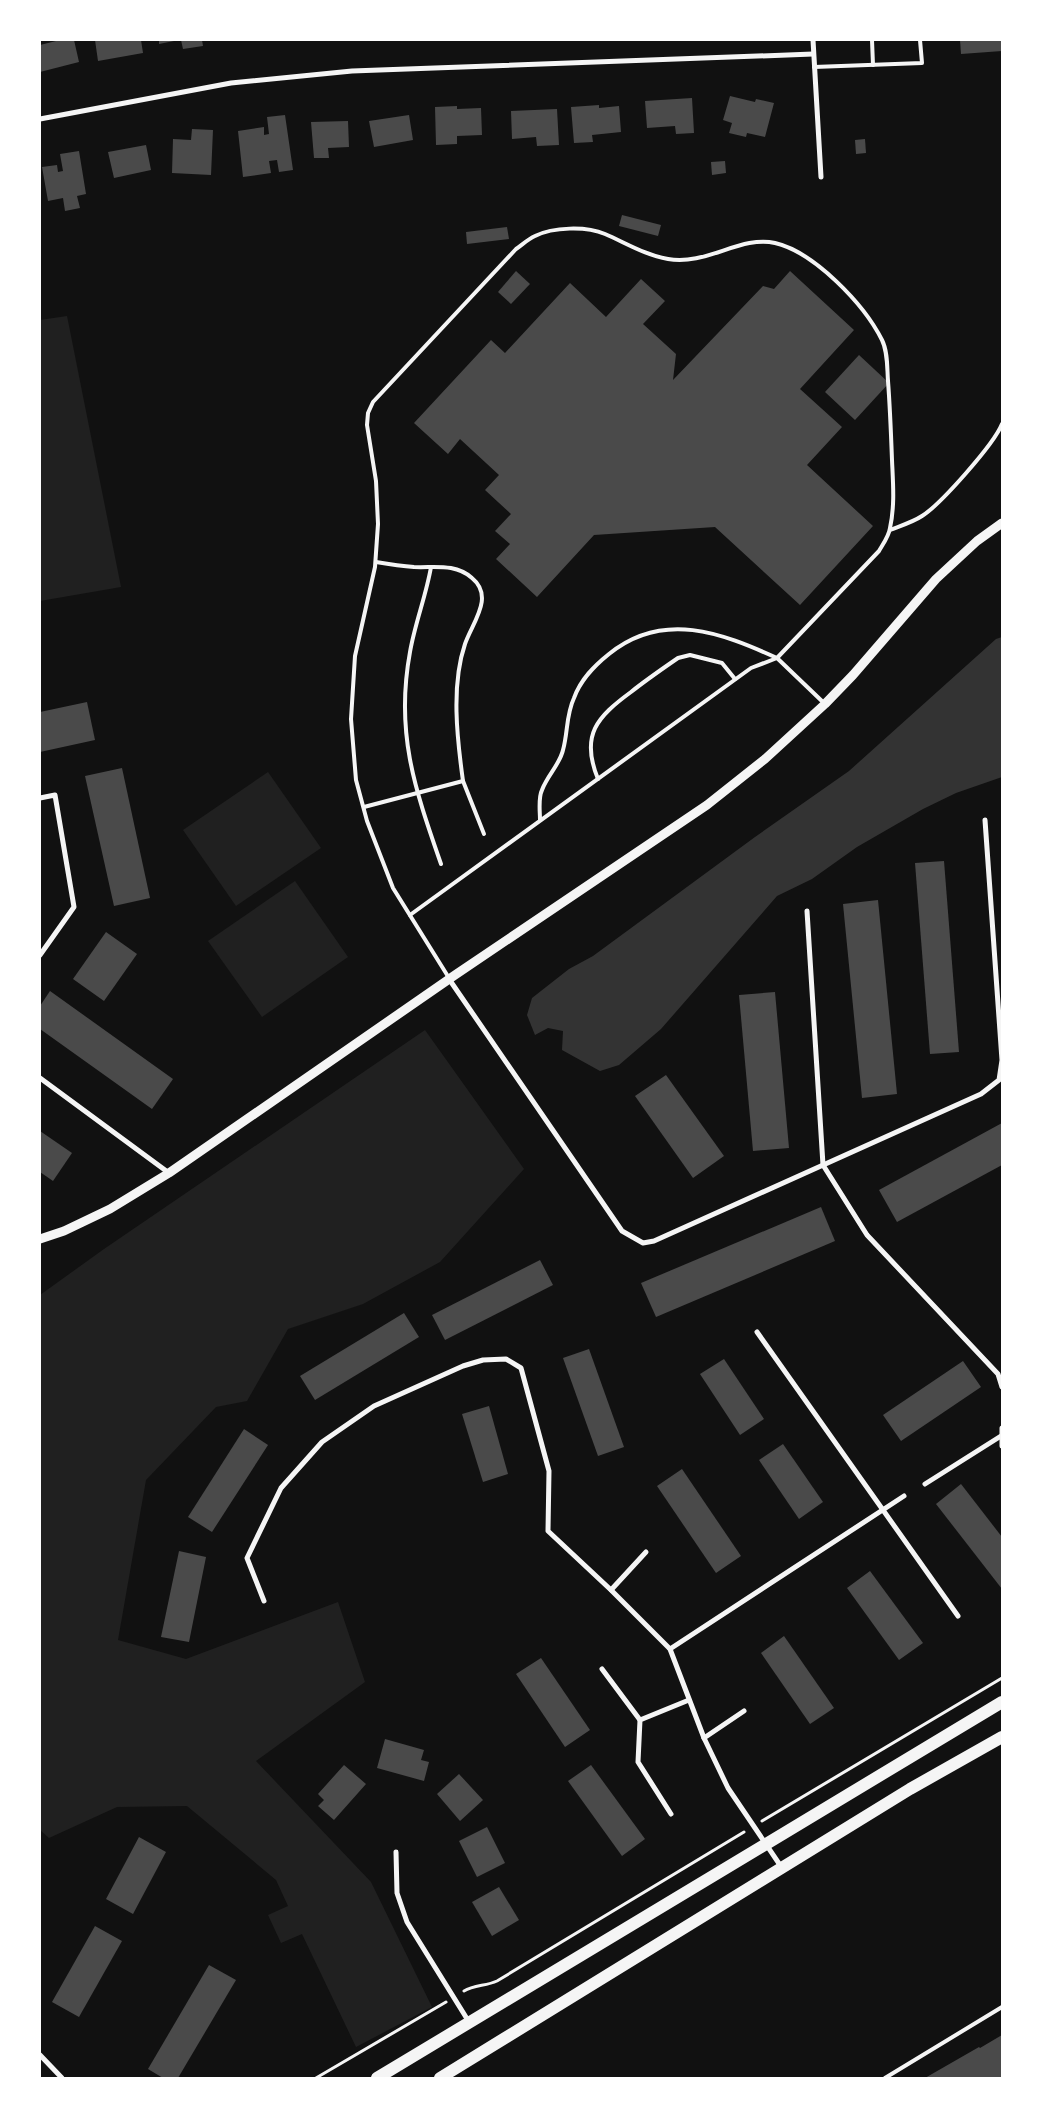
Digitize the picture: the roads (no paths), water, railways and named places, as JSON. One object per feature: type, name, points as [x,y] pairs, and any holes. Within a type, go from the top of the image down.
[{"type":"main road","points":[[378,2078],[1002,1702]]},
{"type":"main road","points":[[440,2078],[783,1869],[910,1789],[1002,1736]]},
{"type":"street","points":[[812,40],[821,177]]},
{"type":"street","points":[[40,119],[231,83],[352,71],[813,54]]},
{"type":"street","points":[[40,1239],[64,1231],[110,1209],[169,1173],[449,979],[707,804],[764,759],[825,704],[936,579],[977,541],[1002,523]]},
{"type":"street","points":[[40,798],[55,795],[74,907],[40,956]]},
{"type":"street","points":[[449,979],[622,1231],[643,1243],[654,1241],[981,1094],[999,1080],[1002,1060],[985,820]]},
{"type":"street","points":[[807,911],[823,1165],[867,1235],[998,1374],[1002,1387]]},
{"type":"street","points":[[40,1078],[169,1173]]},
{"type":"street","points":[[758,1332],[958,1616]]},
{"type":"street","points":[[264,1601],[247,1558],[281,1488],[322,1442],[374,1406],[463,1366],[483,1360],[506,1359],[521,1368],[549,1472],[548,1531],[670,1649],[704,1738],[728,1788],[783,1869]]},
{"type":"street","points":[[1002,1428],[1000,1436],[1002,1446]]},
{"type":"street","points":[[925,1484],[1000,1436]]},
{"type":"street","points":[[670,1649],[904,1496]]},
{"type":"street","points":[[611,1590],[646,1552]]},
{"type":"street","points":[[602,1670],[640,1720],[638,1762],[671,1814]]},
{"type":"street","points":[[640,1720],[689,1700]]},
{"type":"street","points":[[704,1738],[744,1711]]},
{"type":"street","points":[[396,1852],[397,1893],[400,1906],[407,1922],[469,2022]]},
{"type":"street","points":[[40,2055],[62,2078]]},
{"type":"lane","points":[[872,40],[873,65]]},
{"type":"lane","points":[[814,67],[922,63],[920,40]]},
{"type":"lane","points":[[410,915],[735,679],[751,668],[778,658],[879,551],[890,530],[894,504],[890,401],[885,349],[873,324],[838,284],[806,258],[775,243],[760,241],[698,259],[673,260],[654,256],[603,233],[570,230],[545,232],[533,237],[516,249],[373,402],[368,413],[367,425],[378,502],[376,562],[355,656],[351,719],[356,780],[380,858],[393,888],[449,979]]},
{"type":"lane","points":[[890,530],[922,516],[944,496],[976,461],[1002,424]]},
{"type":"lane","points":[[376,562],[454,568],[462,571],[479,584],[482,594],[478,616],[465,643],[456,714],[463,781],[484,834]]},
{"type":"lane","points":[[431,567],[425,598],[413,634],[406,679],[405,719],[409,758],[417,793],[441,864]]},
{"type":"lane","points":[[540,820],[541,792],[563,751],[566,721],[574,697],[592,668],[616,648],[645,634],[674,628],[736,639],[778,658],[825,704]]},
{"type":"lane","points":[[598,778],[592,763],[592,738],[597,722],[608,709],[678,658],[690,655],[722,663],[735,679]]},
{"type":"lane","points":[[364,807],[463,781]]},
{"type":"lane","points":[[885,2078],[1002,2007]]}]
